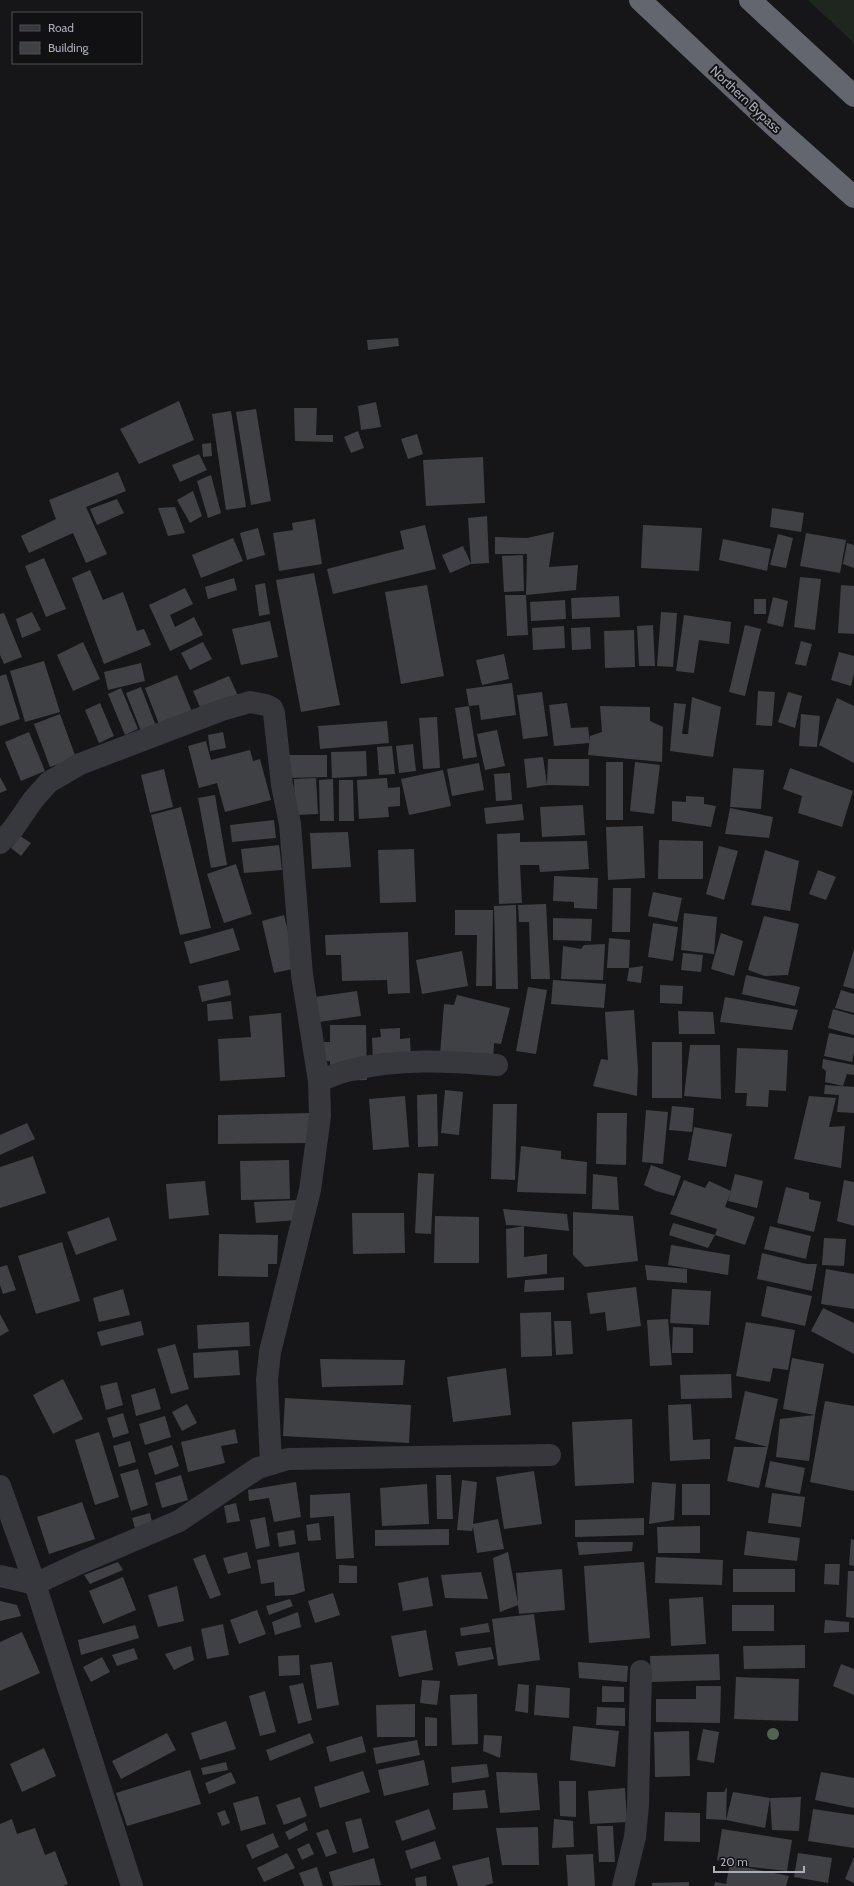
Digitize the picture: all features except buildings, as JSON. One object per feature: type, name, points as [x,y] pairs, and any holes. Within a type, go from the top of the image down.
[{"type":"highway","name":"Northern Bypass","points":[[640,0],[772,124],[854,197]]},
{"type":"highway","points":[[750,0],[854,96]]},
{"type":"street","points":[[0,843],[13,829],[33,800],[49,782],[80,764],[222,710],[250,702],[266,705],[272,708],[274,714],[282,785],[290,824],[302,975],[319,1081],[320,1116],[310,1190],[276,1324],[269,1359],[267,1380],[270,1464]]},
{"type":"street","points":[[319,1081],[351,1070],[398,1062],[446,1060],[497,1065]]},
{"type":"street","points":[[0,1576],[35,1584],[80,1563],[179,1521],[258,1468],[288,1459],[550,1455]]},
{"type":"street","points":[[0,1486],[35,1584],[132,1886]]},
{"type":"street","points":[[623,1886],[635,1837],[638,1805],[641,1671]]},
{"type":"shaded area","points":[[808,0],[854,0],[854,43]]}]
